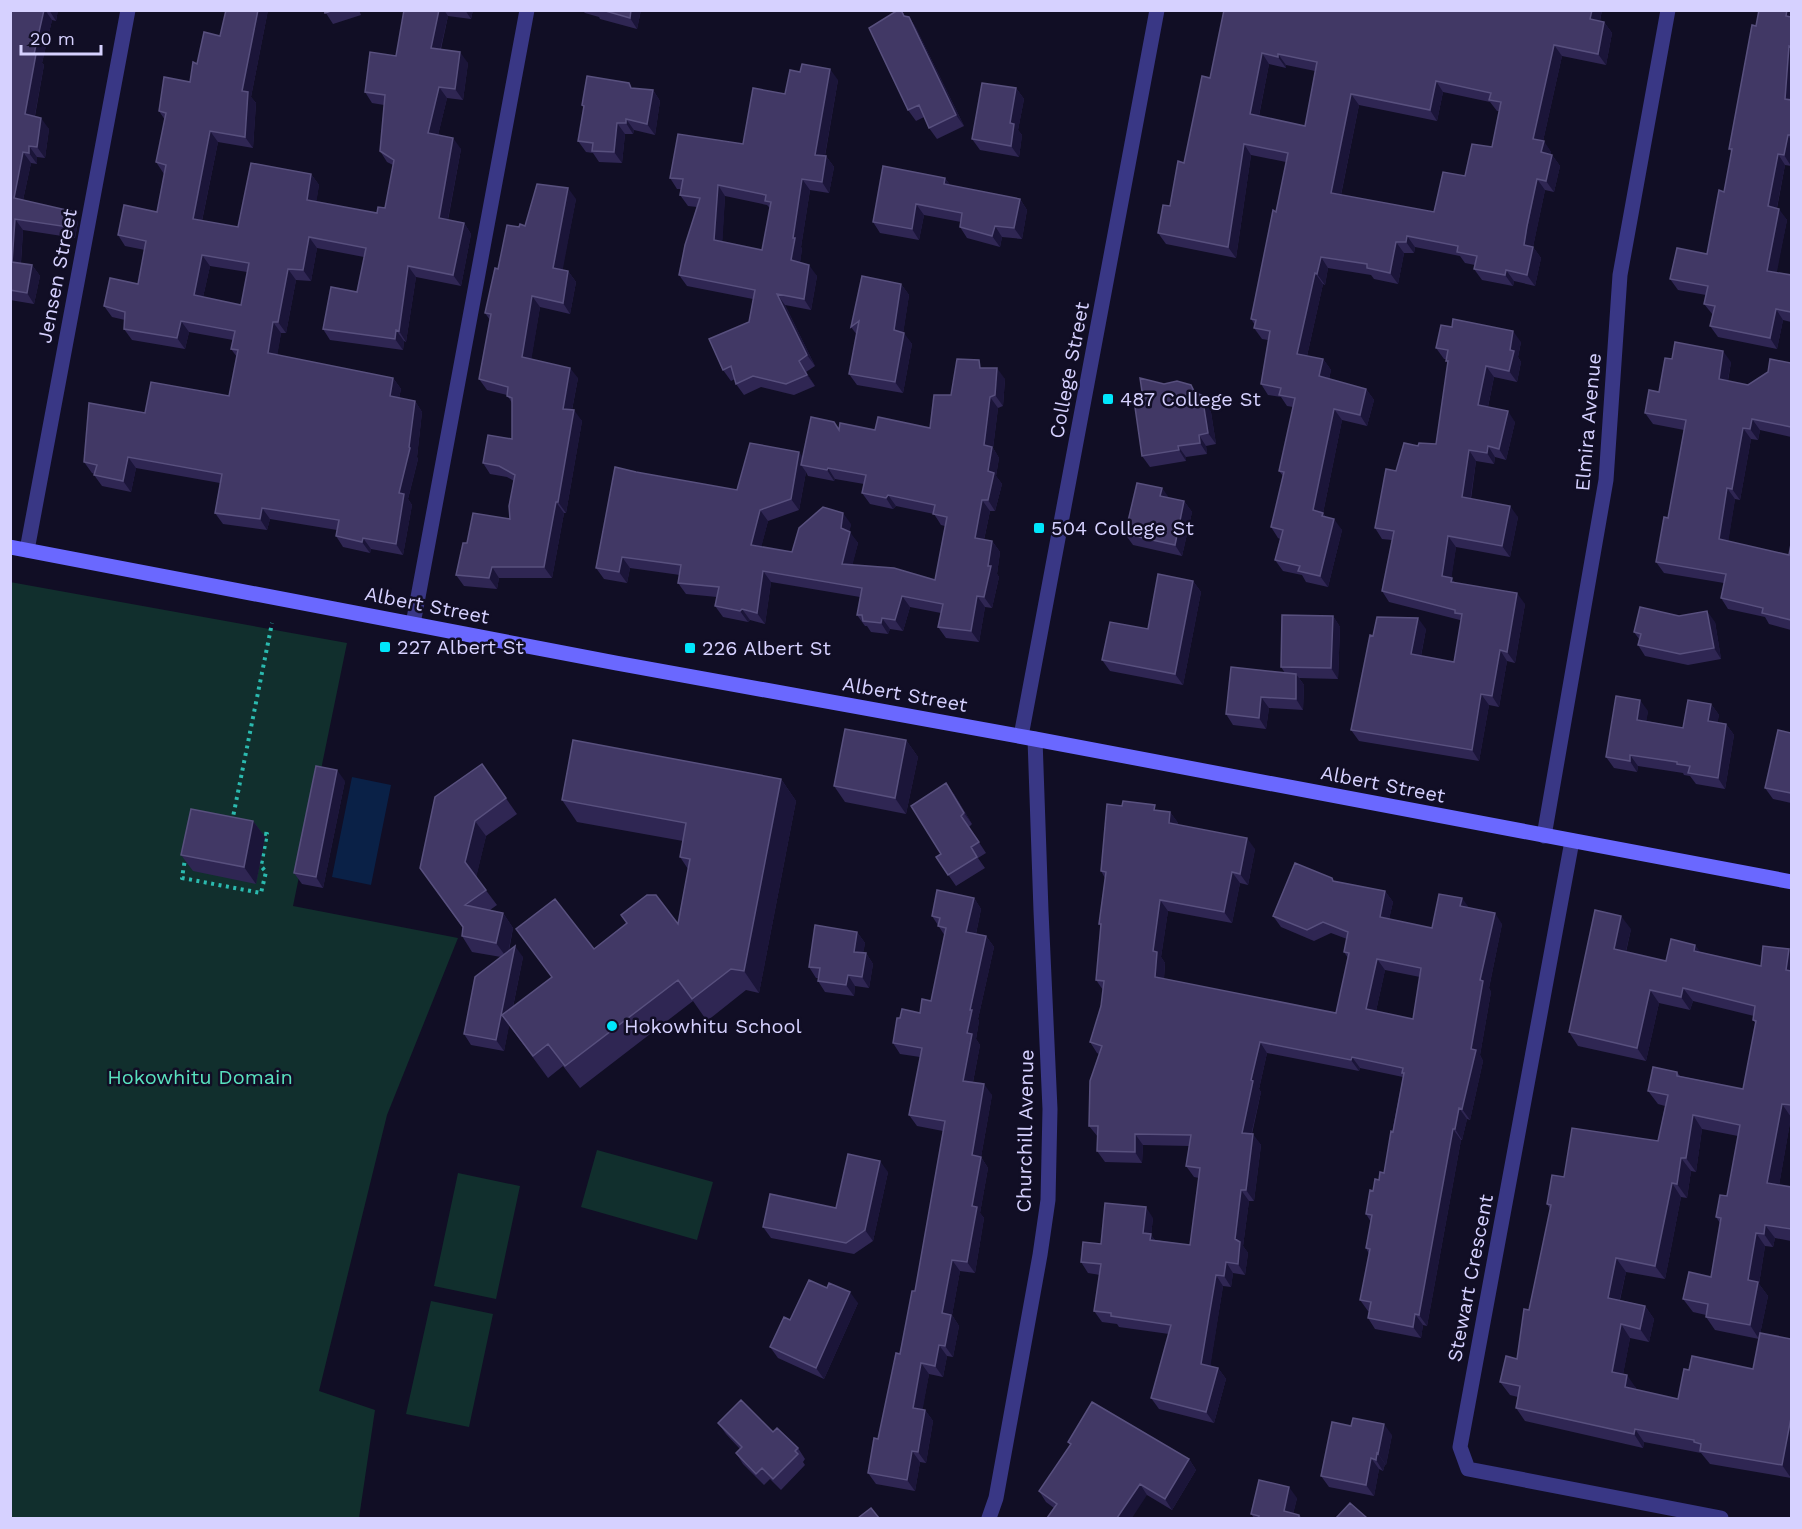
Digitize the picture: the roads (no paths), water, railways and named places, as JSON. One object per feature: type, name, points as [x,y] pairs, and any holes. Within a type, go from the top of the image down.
[{"type":"main road","name":"Albert Street","points":[[10,547],[616,663],[1791,882]]},
{"type":"street","name":"Jensen Street","points":[[27,550],[128,10]]},
{"type":"street","points":[[413,624],[527,10]]},
{"type":"street","name":"College Street","points":[[1028,738],[1157,10]]},
{"type":"street","name":"Elmira Avenue","points":[[1544,836],[1606,480],[1620,275],[1668,10]]},
{"type":"street","name":"Churchill Avenue","points":[[989,1518],[998,1487],[1048,1200],[1050,1109],[1039,866],[1028,738]]},
{"type":"street","name":"Stewart Crescent","points":[[1572,841],[1460,1447],[1468,1468],[1721,1518]]},
{"type":"water","points":[[352,777],[391,785],[371,885],[332,877]]},
{"type":"place","name":"487 College St","points":[[1108,399]]},
{"type":"place","name":"504 College St","points":[[1039,528]]},
{"type":"place","name":"227 Albert St","points":[[385,647]]},
{"type":"place","name":"226 Albert St","points":[[690,648]]},
{"type":"place","name":"Hokowhitu School","points":[[612,1026]]},
{"type":"park label","name":"Hokowhitu Domain","points":[[200,1077]]}]
